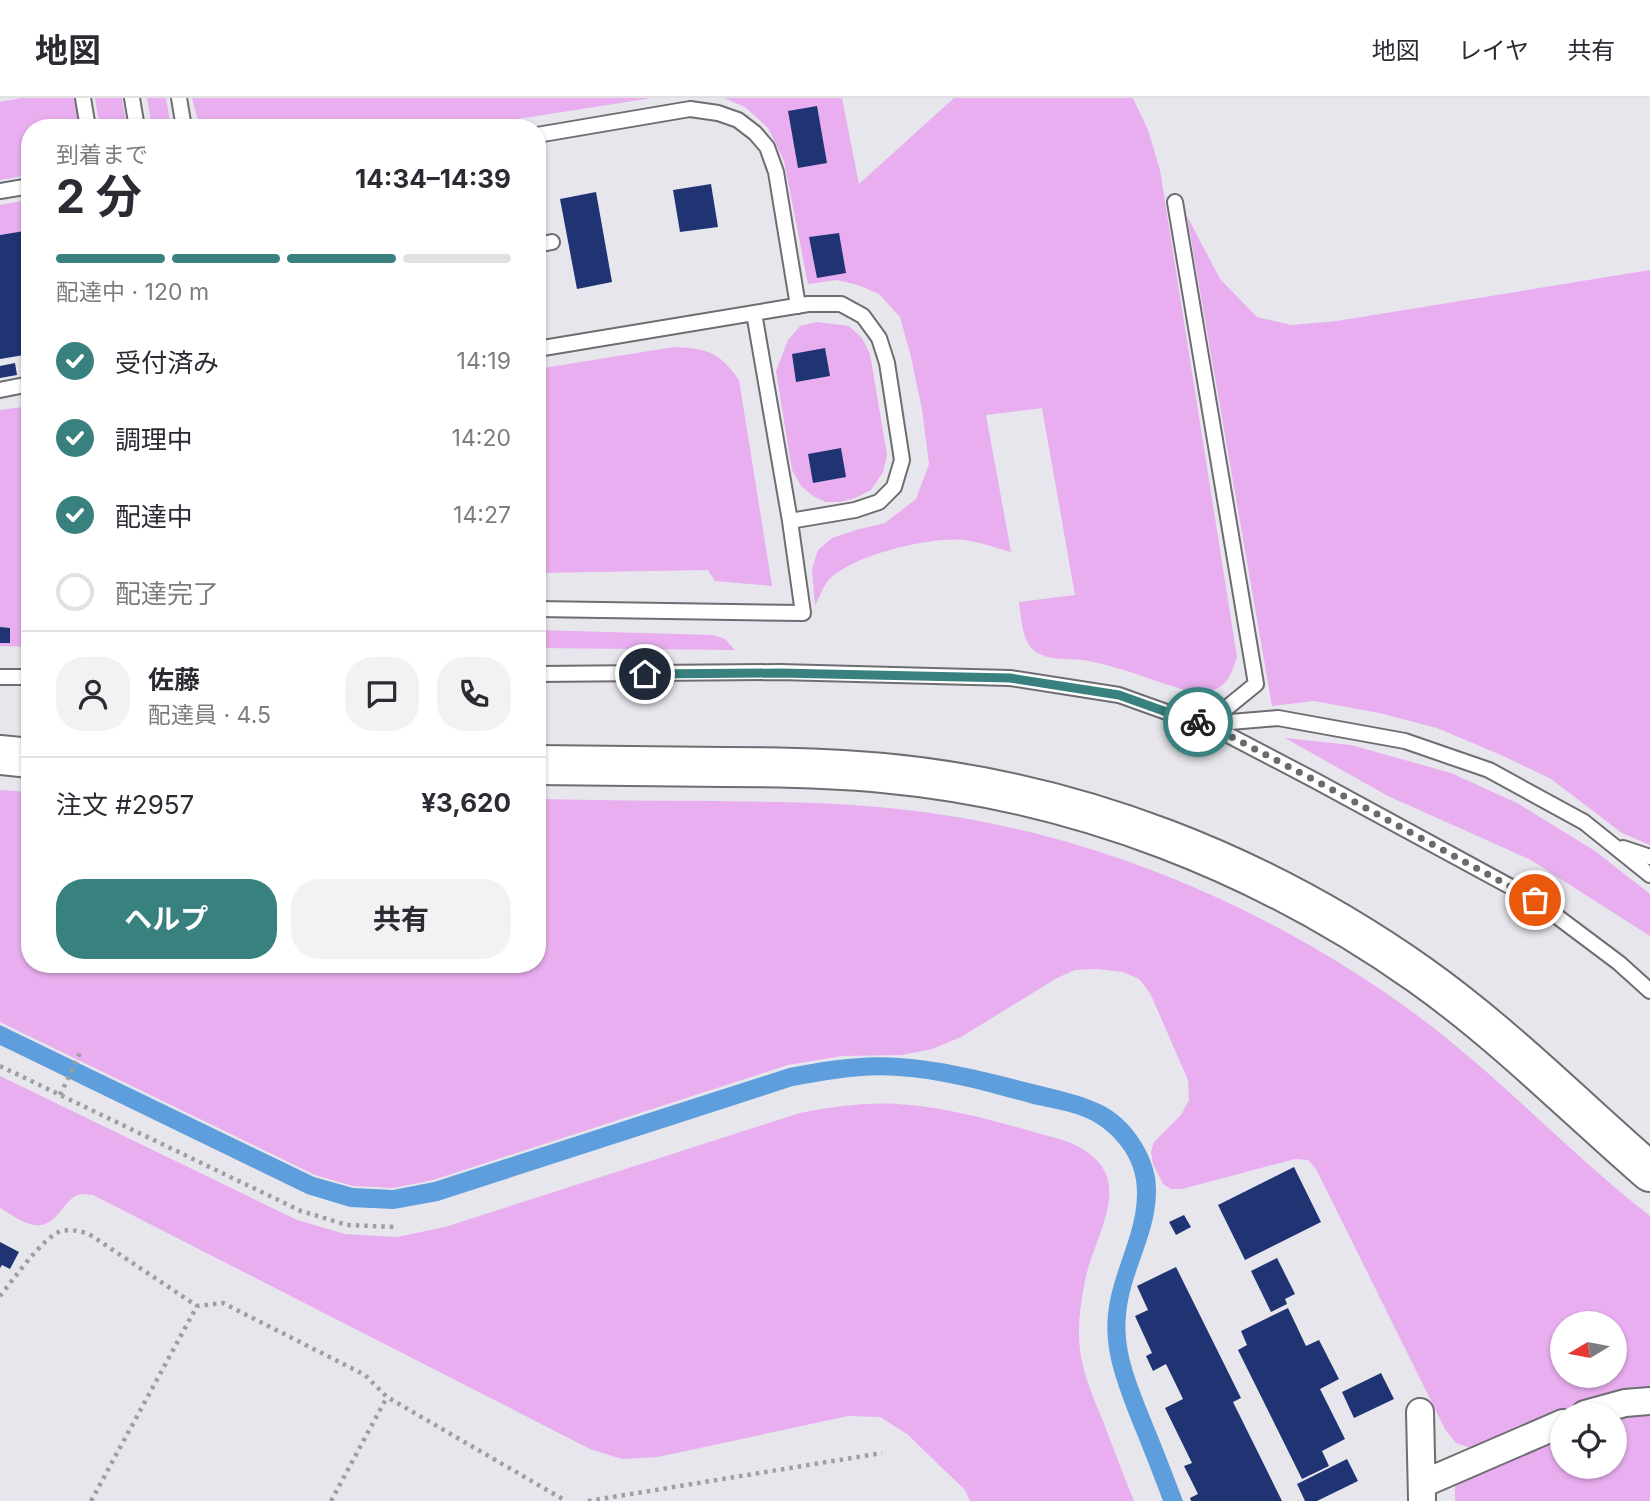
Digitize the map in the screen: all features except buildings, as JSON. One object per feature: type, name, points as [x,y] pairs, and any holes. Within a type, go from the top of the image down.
[{"type":"street","points":[[0,755],[21,757]]},
{"type":"street","points":[[546,765],[777,767],[884,773],[988,788],[1040,799],[1191,848],[1263,881],[1334,919],[1422,977],[1485,1026],[1650,1172]]},
{"type":"street","points":[[1627,1403],[1650,1401]]},
{"type":"street","points":[[1420,1412],[1422,1493],[1550,1429]]},
{"type":"lane","points":[[83,98],[86,119]]},
{"type":"lane","points":[[132,98],[136,119]]},
{"type":"lane","points":[[179,98],[182,119]]},
{"type":"lane","points":[[546,134],[690,110],[718,113],[738,120],[767,147],[776,172],[797,306]]},
{"type":"lane","points":[[0,191],[21,188]]},
{"type":"lane","points":[[1175,202],[1256,684],[1207,724]]},
{"type":"lane","points":[[546,348],[808,304],[841,304],[863,316],[879,338],[887,363],[902,460],[894,487],[878,502],[855,510],[790,521]]},
{"type":"lane","points":[[546,609],[803,613],[754,313]]},
{"type":"lane","points":[[0,390],[21,386]]},
{"type":"lane","points":[[546,674],[779,673],[1010,678],[1119,695],[1207,724],[1535,900],[1619,963],[1650,991]]},
{"type":"lane","points":[[0,677],[21,677]]},
{"type":"lane","points":[[1207,724],[1278,718],[1405,741],[1489,770],[1584,822],[1650,875]]},
{"type":"lane","points":[[1611,844],[1650,857]]},
{"type":"path","points":[[60,1095],[81,1051]]},
{"type":"path","points":[[0,1066],[301,1212],[347,1225],[396,1227]]},
{"type":"path","points":[[0,1296],[47,1239],[60,1232],[75,1230],[89,1234],[197,1306],[223,1303],[365,1376],[387,1397],[566,1501]]},
{"type":"path","points":[[91,1501],[197,1306]]},
{"type":"path","points":[[331,1501],[387,1397]]},
{"type":"path","points":[[588,1501],[882,1453]]},
{"type":"shaded area","points":[[21,98],[74,98],[78,119],[21,119],[21,176],[0,180],[0,102]]},
{"type":"shaded area","points":[[95,98],[122,98],[126,119],[98,119]]},
{"type":"shaded area","points":[[147,98],[166,98],[170,119],[150,119]]},
{"type":"shaded area","points":[[192,98],[652,98],[518,119],[198,119]]},
{"type":"shaded area","points":[[724,98],[842,98],[859,184],[954,98],[1133,98],[1148,130],[1160,170],[1237,657],[1230,674],[1220,687],[1208,692],[1190,691],[1102,664],[1047,657],[1031,648],[1023,629],[1019,602],[1075,595],[1042,408],[986,415],[1011,552],[964,540],[932,541],[891,550],[871,556],[838,573],[827,582],[815,606],[812,569],[818,550],[832,538],[885,523],[916,499],[929,464],[922,409],[900,317],[879,294],[858,285],[837,280],[808,284],[784,161],[768,128],[745,107]]},
{"type":"shaded area","points":[[21,201],[21,232],[0,235],[0,205]]},
{"type":"shaded area","points":[[1187,216],[1220,279],[1257,317],[1291,325],[1337,321],[1650,270],[1650,845],[1622,833],[1551,779],[1437,728],[1379,713],[1314,701],[1272,706]]},
{"type":"shaded area","points":[[817,322],[849,326],[862,338],[870,354],[887,455],[883,472],[871,490],[840,502],[826,502],[813,496],[801,486],[792,470],[776,371],[788,340],[800,326]]},
{"type":"shaded area","points":[[674,347],[712,353],[725,363],[739,380],[772,586],[715,581],[708,570],[546,573],[546,368]]},
{"type":"shaded area","points":[[21,407],[21,647],[0,646],[0,410]]},
{"type":"shaded area","points":[[546,630],[713,635],[725,639],[735,650],[546,648]]},
{"type":"shaded area","points":[[1285,738],[1351,745],[1451,773],[1517,803],[1595,851],[1650,894],[1650,936],[1531,860],[1388,796]]},
{"type":"shaded area","points":[[0,790],[21,791],[21,973],[546,973],[546,799],[778,802],[878,807],[1017,829],[1152,870],[1280,929],[1341,964],[1400,1003],[1465,1053],[1650,1216],[1650,1391],[1600,1402],[1550,1402],[1550,1419],[1488,1446],[1471,1448],[1456,1443],[1446,1431],[1316,1169],[1308,1160],[1295,1159],[1182,1189],[1171,1189],[1163,1184],[1153,1164],[1151,1152],[1154,1142],[1181,1115],[1189,1100],[1188,1080],[1150,993],[1139,979],[1123,972],[1075,970],[1057,978],[961,1037],[932,1049],[902,1055],[842,1056],[788,1065],[433,1180],[393,1188],[353,1186],[315,1175],[0,1022]]},
{"type":"shaded area","points":[[0,1076],[297,1220],[345,1234],[397,1237],[445,1227],[800,1113],[836,1107],[885,1104],[940,1109],[1066,1141],[1089,1153],[1102,1167],[1109,1183],[1105,1217],[1084,1285],[1079,1341],[1089,1387],[1134,1501],[970,1501],[965,1490],[907,1434],[880,1417],[848,1416],[658,1457],[622,1459],[590,1449],[93,1195],[81,1194],[74,1197],[53,1219],[39,1225],[26,1223],[0,1208]]},
{"type":"shaded area","points":[[1650,1410],[1650,1501],[1455,1501],[1455,1487],[1466,1476],[1550,1440],[1550,1479],[1627,1479],[1627,1413]]},
{"type":"water","points":[[0,1025],[314,1177],[353,1188],[393,1190],[434,1182],[789,1068],[844,1059],[885,1057],[950,1065],[1096,1102],[1130,1127],[1148,1156],[1155,1177],[1154,1213],[1133,1280],[1125,1329],[1129,1357],[1137,1383],[1183,1501],[1163,1501],[1110,1356],[1108,1314],[1135,1214],[1137,1197],[1134,1172],[1128,1156],[1118,1142],[1106,1130],[1084,1117],[933,1080],[885,1075],[846,1078],[793,1086],[438,1201],[394,1209],[350,1207],[307,1194],[0,1045]]},
{"type":"way so far","points":[[1198,722],[1207,724],[1316,781],[1535,900]]},
{"type":"route","points":[[645,674],[779,673],[1010,678],[1119,695],[1198,722]]}]
